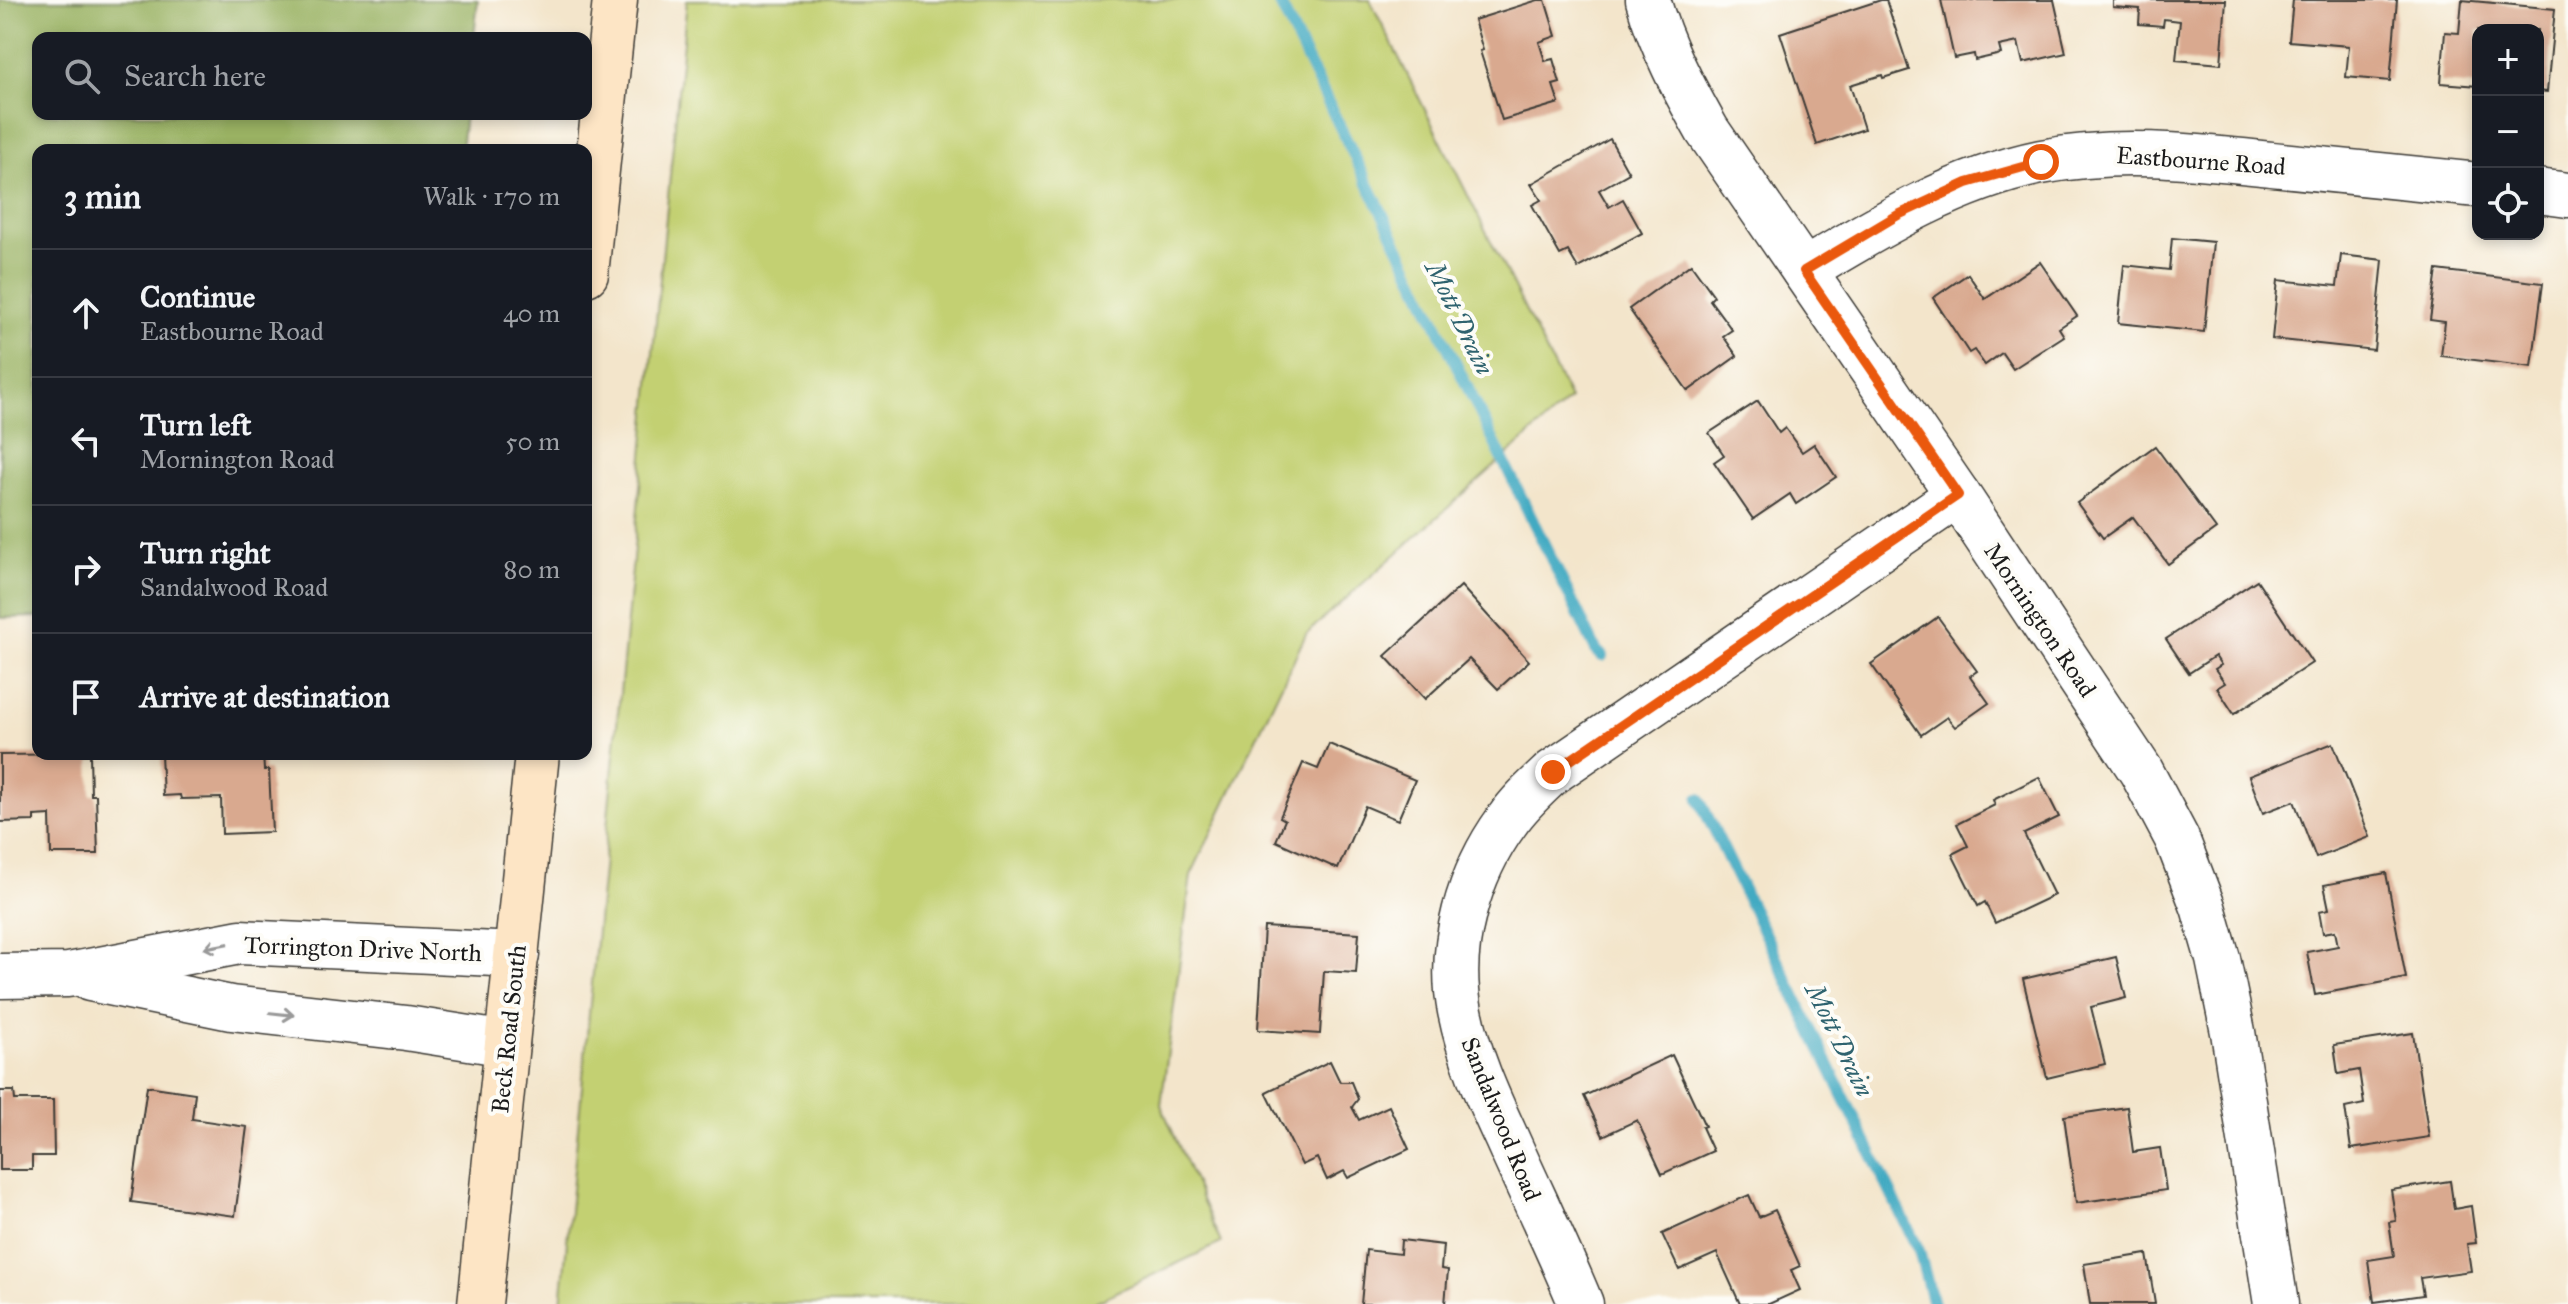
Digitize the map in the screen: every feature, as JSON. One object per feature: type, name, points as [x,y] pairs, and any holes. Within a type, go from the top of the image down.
[{"type":"main road","points":[[592,217],[615,0]]},
{"type":"main road","name":"Beck Road South","points":[[480,1304],[536,760]]},
{"type":"street","name":"Mornington Road","points":[[1648,0],[1684,90],[1707,130],[1958,495],[2141,771],[2177,839],[2198,893],[2218,959],[2233,1032],[2276,1304]]},
{"type":"street","name":"Eastbourne Road","points":[[1804,271],[1898,215],[1967,183],[2041,162],[2116,153],[2173,154],[2472,184]]},
{"type":"street","points":[[2544,192],[2568,195]]},
{"type":"street","name":"Sandalwood Road","points":[[1581,1304],[1472,1061],[1459,1008],[1457,964],[1460,931],[1471,888],[1507,820],[1553,772],[1958,495]]},
{"type":"street","name":"Torrington Drive North","points":[[0,976],[68,975],[240,942],[517,955]]},
{"type":"street","name":"Torrington Drive North","points":[[68,975],[231,1008],[406,1028],[507,1044]]},
{"type":"green space","points":[[0,0],[478,0],[475,32],[32,32],[32,120],[464,120],[462,144],[32,144],[32,617],[0,618]]},
{"type":"green space","points":[[687,0],[1370,0],[1570,399],[1306,634],[1191,875],[1161,1105],[1221,1243],[1091,1304],[561,1304]]},
{"type":"building","points":[[1545,0],[1556,36],[1539,42],[1545,61],[1553,59],[1560,83],[1553,85],[1559,103],[1502,120],[1480,51],[1483,50],[1474,20]]},
{"type":"building","points":[[1886,0],[1909,70],[1850,85],[1864,129],[1817,145],[1780,33]]},
{"type":"building","points":[[1941,0],[2054,0],[2066,53],[2023,63],[2018,42],[1999,46],[2001,54],[1975,60],[1974,54],[1954,58]]},
{"type":"building","points":[[2113,0],[2226,0],[2221,64],[2176,60],[2180,21],[2164,19],[2163,26],[2139,24],[2140,9],[2113,7]]},
{"type":"building","points":[[2293,0],[2397,0],[2390,81],[2346,77],[2349,46],[2289,41]]},
{"type":"building","points":[[2462,0],[2555,9],[2547,92],[2544,92],[2544,24],[2472,24],[2472,86],[2441,83],[2445,32],[2459,33]]},
{"type":"building","points":[[1610,139],[1629,173],[1599,190],[1609,207],[1623,199],[1642,233],[1578,268],[1568,251],[1560,255],[1532,205],[1541,200],[1531,184]]},
{"type":"building","points":[[2172,238],[2213,242],[2204,332],[2118,323],[2124,265],[2169,270]]},
{"type":"building","points":[[2341,255],[2383,260],[2374,350],[2272,339],[2278,280],[2337,286]]},
{"type":"building","points":[[2040,262],[2077,316],[2059,328],[2064,336],[2013,369],[2002,353],[1985,365],[1974,350],[1969,353],[1933,298],[1968,274],[1985,299]]},
{"type":"building","points":[[1691,264],[1714,296],[1710,300],[1732,330],[1723,336],[1737,356],[1688,391],[1629,309]]},
{"type":"building","points":[[2437,270],[2543,283],[2532,367],[2441,356],[2445,322],[2430,320]]},
{"type":"building","points":[[1758,401],[1779,433],[1785,428],[1802,452],[1814,444],[1836,477],[1796,504],[1790,494],[1753,519],[1714,462],[1724,455],[1709,433]]},
{"type":"building","points":[[2155,446],[2216,529],[2168,564],[2133,517],[2103,538],[2077,503]]},
{"type":"building","points":[[2257,580],[2312,663],[2234,714],[2217,688],[2225,683],[2215,669],[2221,665],[2215,656],[2189,673],[2166,639]]},
{"type":"building","points":[[1461,586],[1529,661],[1498,689],[1469,659],[1425,699],[1385,656]]},
{"type":"building","points":[[1938,617],[1977,671],[1970,676],[1989,703],[1955,727],[1947,717],[1921,735],[1871,664]]},
{"type":"building","points":[[2333,743],[2370,837],[2316,858],[2294,801],[2263,813],[2249,776]]},
{"type":"building","points":[[1329,744],[1415,780],[1398,820],[1365,806],[1338,869],[1276,841],[1285,820],[1280,817],[1303,763],[1318,769]]},
{"type":"building","points":[[0,755],[32,755],[32,760],[90,760],[91,795],[96,795],[98,854],[51,854],[50,815],[34,816],[34,821],[0,822]]},
{"type":"building","points":[[161,760],[263,760],[264,770],[269,770],[272,832],[222,834],[221,798],[163,796]]},
{"type":"building","points":[[2039,777],[2059,817],[2024,834],[2054,895],[1995,923],[1985,902],[1978,906],[1952,854],[1968,846],[1957,824],[1995,805],[1993,800]]},
{"type":"building","points":[[2386,873],[2406,978],[2315,995],[2307,952],[2338,946],[2335,931],[2323,933],[2319,911],[2329,909],[2324,885]]},
{"type":"building","points":[[1264,927],[1359,933],[1356,973],[1324,971],[1320,1034],[1258,1030]]},
{"type":"building","points":[[2116,957],[2126,998],[2091,1007],[2105,1064],[2047,1078],[2023,979]]},
{"type":"building","points":[[2413,1033],[2429,1137],[2351,1149],[2345,1108],[2364,1104],[2359,1070],[2338,1074],[2334,1045]]},
{"type":"building","points":[[1672,1055],[1705,1126],[1702,1127],[1713,1151],[1662,1174],[1637,1120],[1603,1136],[1584,1096]]},
{"type":"building","points":[[1330,1061],[1340,1082],[1351,1082],[1358,1099],[1352,1107],[1359,1120],[1389,1106],[1409,1149],[1348,1178],[1344,1171],[1327,1180],[1317,1158],[1302,1165],[1266,1092]]},
{"type":"building","points":[[147,1086],[195,1093],[192,1119],[247,1127],[235,1216],[131,1202]]},
{"type":"building","points":[[0,1091],[14,1091],[15,1100],[53,1100],[54,1156],[32,1156],[32,1170],[0,1170]]},
{"type":"building","points":[[2127,1107],[2133,1152],[2160,1148],[2166,1190],[2076,1203],[2064,1116]]},
{"type":"building","points":[[2450,1181],[2454,1209],[2471,1206],[2476,1243],[2467,1244],[2471,1271],[2420,1278],[2423,1295],[2374,1302],[2368,1260],[2394,1256],[2389,1222],[2396,1221],[2391,1190]]},
{"type":"building","points":[[1749,1195],[1759,1217],[1775,1210],[1800,1266],[1791,1270],[1800,1290],[1769,1304],[1740,1304],[1717,1253],[1679,1270],[1662,1234]]},
{"type":"building","points":[[1401,1240],[1443,1245],[1441,1269],[1448,1270],[1445,1304],[1361,1304],[1366,1250],[1400,1254]]},
{"type":"building","points":[[2147,1254],[2155,1304],[2090,1304],[2084,1264]]},
{"type":"waterway","name":"Mott Drain","points":[[1278,0],[1596,650],[1602,656]]},
{"type":"waterway","name":"Mott Drain","points":[[1699,799],[1919,1251],[1933,1304]]},
{"type":"route","points":[[1553,772],[1958,495],[1804,271],[1898,215],[1967,183],[2041,162]]}]
